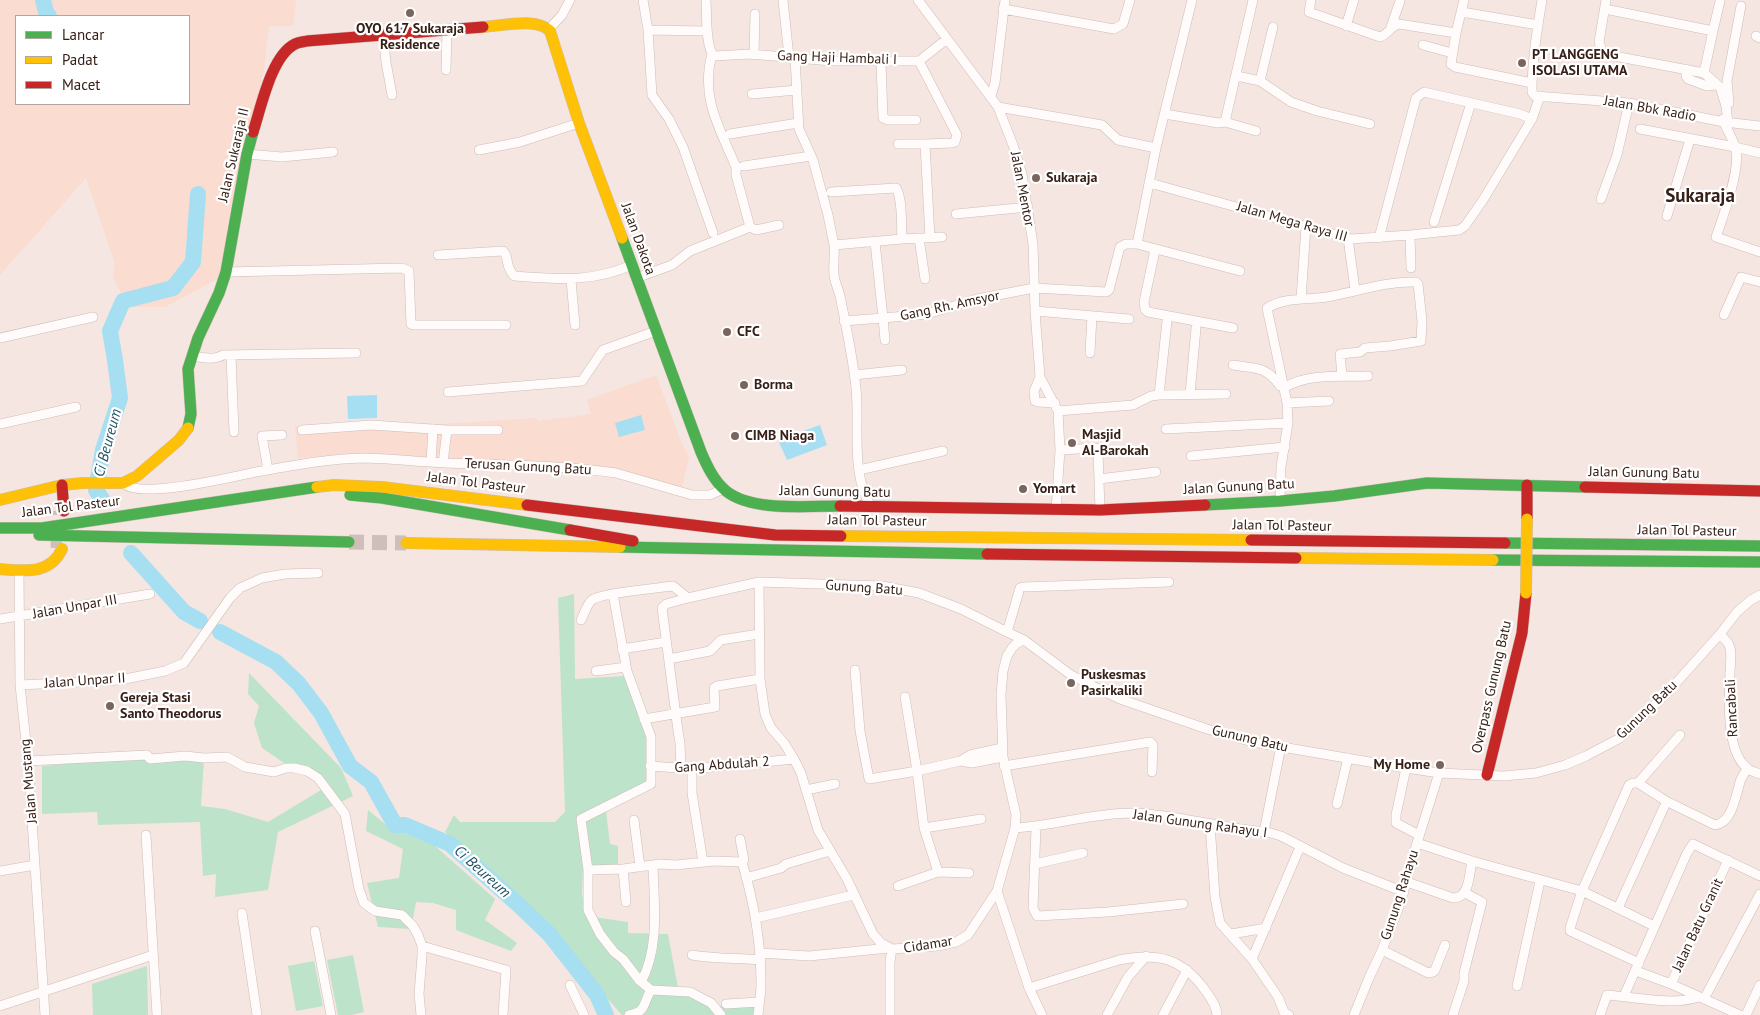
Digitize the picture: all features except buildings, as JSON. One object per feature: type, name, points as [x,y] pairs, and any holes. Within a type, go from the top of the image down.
[{"type":"main road","name":"Jalan Sukaraja II","points":[[125,482],[137,476],[172,446],[188,429],[191,414],[188,369],[196,357],[198,338],[220,293],[226,272],[247,154],[270,76],[284,53],[300,42],[383,34],[535,23],[548,29]]},
{"type":"main road","name":"Jalan Dakota","points":[[548,29],[553,37],[579,124],[701,452],[708,467],[723,489]]},
{"type":"main road","points":[[0,500],[62,485],[125,482]]},
{"type":"main road","name":"Jalan Gunung Batu","points":[[723,489],[732,496],[753,504],[871,508],[1056,510],[1100,510],[1280,501],[1334,496],[1427,483],[1760,491]]},
{"type":"main road","points":[[61,511],[63,499],[62,485]]},
{"type":"main road","name":"Overpass Gunung Batu","points":[[1487,776],[1522,633],[1526,593],[1527,485]]},
{"type":"main road","name":"Jalan Tol Pasteur","points":[[0,528],[42,528],[334,486],[382,487],[775,534],[1760,546]]},
{"type":"main road","points":[[44,535],[324,496],[356,495],[685,550]]},
{"type":"main road","name":"Jalan Tol Pasteur","points":[[0,537],[44,535],[349,542]]},
{"type":"main road","points":[[406,543],[685,550],[1526,561],[1760,562]]},
{"type":"main road","points":[[0,569],[36,570],[48,567],[59,549]]},
{"type":"street","points":[[548,29],[562,15],[570,0]]},
{"type":"street","points":[[643,0],[648,30],[652,95],[669,120],[682,147],[713,233]]},
{"type":"street","points":[[706,0],[707,31],[716,55],[708,68],[710,107],[740,167]]},
{"type":"street","points":[[783,0],[792,58],[800,134],[811,156],[828,215],[834,245],[834,278],[838,286],[854,376],[862,492],[871,508]]},
{"type":"street","name":"Jalan Mentor","points":[[918,0],[998,107],[1022,174],[1033,244],[1035,312],[1040,376],[1056,407],[1060,450],[1056,510]]},
{"type":"street","points":[[991,96],[995,83],[1004,5],[1114,29],[1123,24],[1130,0]]},
{"type":"street","points":[[1192,0],[1156,148],[1137,244],[1240,271]]},
{"type":"street","points":[[1225,122],[1253,0]]},
{"type":"street","points":[[1310,0],[1309,12],[1381,37],[1392,27],[1399,24],[1456,33]]},
{"type":"street","points":[[1346,26],[1354,0]]},
{"type":"street","points":[[1464,0],[1451,64],[1455,67],[1532,83]]},
{"type":"street","points":[[1540,96],[1533,94],[1532,83],[1542,0]]},
{"type":"street","points":[[1392,27],[1400,1]]},
{"type":"street","points":[[1704,72],[1720,1]]},
{"type":"street","points":[[1714,31],[1605,4],[1599,42],[1605,54],[1704,72],[1720,87],[1737,160],[1726,208],[1716,237],[1760,252]]},
{"type":"street","points":[[1728,123],[1727,81],[1741,6]]},
{"type":"street","points":[[1462,12],[1538,25]]},
{"type":"street","points":[[754,55],[756,14]]},
{"type":"street","points":[[1260,81],[1273,27]]},
{"type":"street","points":[[446,70],[447,29]]},
{"type":"street","points":[[648,30],[707,31]]},
{"type":"street","points":[[383,34],[392,95]]},
{"type":"street","points":[[898,144],[955,142],[957,135],[919,61],[947,39]]},
{"type":"street","points":[[1423,45],[1452,53]]},
{"type":"street","name":"Gang Haji Hambali I","points":[[716,55],[754,55],[831,61],[919,61]]},
{"type":"street","points":[[881,62],[883,118],[888,120],[916,120]]},
{"type":"street","points":[[1686,69],[1688,79],[1708,86],[1716,84]]},
{"type":"street","points":[[1237,76],[1260,81],[1292,102],[1317,111],[1370,124]]},
{"type":"street","points":[[752,94],[796,90]]},
{"type":"street","points":[[1379,238],[1416,98],[1419,95],[1424,92],[1520,114],[1532,119]]},
{"type":"street","name":"Jalan Bbk Radio","points":[[1540,96],[1629,103],[1728,123],[1760,126]]},
{"type":"street","name":"Jalan Mega Raya III","points":[[1150,183],[1358,240],[1459,230],[1465,226],[1483,200],[1532,119],[1540,96]]},
{"type":"street","points":[[1434,222],[1471,103]]},
{"type":"street","points":[[1601,198],[1617,155],[1629,103]]},
{"type":"street","points":[[998,107],[1102,125],[1118,140],[1156,148]]},
{"type":"street","points":[[1165,114],[1218,123],[1225,122],[1256,131]]},
{"type":"street","points":[[730,134],[798,123]]},
{"type":"street","points":[[479,150],[520,142],[579,124]]},
{"type":"street","points":[[1640,129],[1760,153]]},
{"type":"street","points":[[1667,216],[1690,139]]},
{"type":"street","points":[[925,144],[930,238]]},
{"type":"street","points":[[247,154],[282,157],[333,152]]},
{"type":"street","points":[[740,167],[811,156]]},
{"type":"street","points":[[740,167],[736,175],[750,227]]},
{"type":"street","points":[[830,192],[896,188],[900,201],[902,239]]},
{"type":"street","points":[[956,214],[1028,207]]},
{"type":"street","points":[[636,278],[672,265],[690,251],[750,227],[756,230],[779,225]]},
{"type":"street","points":[[1301,299],[1306,226]]},
{"type":"street","points":[[1410,235],[1411,268]]},
{"type":"street","points":[[834,245],[942,237]]},
{"type":"street","points":[[919,238],[925,279]]},
{"type":"street","points":[[1348,238],[1355,290]]},
{"type":"street","name":"Gang Rh. Amsyor","points":[[875,242],[883,318],[927,314],[977,299],[1034,288],[1108,291],[1120,247],[1126,244],[1137,244]]},
{"type":"street","points":[[1155,250],[1144,302],[1145,309],[1148,312],[1233,328]]},
{"type":"street","points":[[438,255],[503,251],[506,254],[508,269],[514,276],[571,280],[599,276],[632,266]]},
{"type":"street","points":[[226,272],[402,268],[409,272],[411,324],[416,326],[506,325]]},
{"type":"street","points":[[1724,315],[1741,277],[1760,282]]},
{"type":"street","points":[[571,280],[574,326]]},
{"type":"street","points":[[1280,501],[1281,468],[1288,423],[1287,403],[1267,308],[1274,303],[1326,297],[1355,290],[1416,282],[1418,284],[1422,314],[1422,338],[1419,342],[1365,348],[1360,352],[1340,354],[1342,375]]},
{"type":"street","points":[[1035,312],[1129,319]]},
{"type":"street","points":[[1090,353],[1092,316]]},
{"type":"street","points":[[0,338],[93,317]]},
{"type":"street","points":[[844,321],[883,318],[886,340]]},
{"type":"street","points":[[1159,395],[1167,321]]},
{"type":"street","points":[[1190,394],[1196,328]]},
{"type":"street","points":[[448,392],[582,381],[603,350],[656,331]]},
{"type":"street","points":[[196,357],[204,353],[221,350],[227,355],[356,353]]},
{"type":"street","points":[[227,355],[234,432]]},
{"type":"street","points":[[1233,364],[1268,371],[1280,386],[1285,387],[1295,381],[1338,375],[1349,377],[1368,376]]},
{"type":"street","points":[[854,376],[902,370]]},
{"type":"street","name":"Jalan Mentor","points":[[1040,376],[1034,391],[1035,401],[1056,407]]},
{"type":"street","points":[[1056,407],[1132,405],[1151,396],[1159,395],[1226,394]]},
{"type":"street","points":[[1287,403],[1329,401]]},
{"type":"street","points":[[0,424],[76,407]]},
{"type":"street","points":[[1166,429],[1288,423]]},
{"type":"street","points":[[302,430],[371,425],[447,430],[498,430]]},
{"type":"street","points":[[431,462],[433,429]]},
{"type":"street","points":[[443,463],[447,430]]},
{"type":"street","points":[[268,470],[262,436],[282,435]]},
{"type":"street","points":[[1191,456],[1285,447]]},
{"type":"street","points":[[1060,450],[1096,448],[1098,451],[1100,510]]},
{"type":"street","points":[[859,470],[943,451]]},
{"type":"street","name":"Terusan Gunung Batu","points":[[125,482],[134,485],[165,488],[298,464],[352,459],[513,464],[603,471],[702,496],[718,493],[723,489]]},
{"type":"street","points":[[1099,479],[1156,472]]},
{"type":"street","name":"Jalan Mustang","points":[[19,570],[20,685],[28,761],[45,1015]]},
{"type":"street","name":"Jalan Unpar II","points":[[20,685],[120,680],[165,671],[184,663],[230,598],[240,588],[269,576],[318,573]]},
{"type":"street","name":"Gunung Batu","points":[[666,642],[662,608],[666,604],[688,598],[759,582],[882,586],[919,593],[956,607],[1024,640],[1071,675],[1120,699],[1207,729],[1253,742],[1406,768],[1439,773],[1487,776],[1536,773],[1579,759],[1620,738],[1651,709],[1720,634],[1737,612],[1760,595]]},
{"type":"street","name":"Cidamar","points":[[759,582],[761,698],[767,719],[771,728],[784,742],[801,773],[818,830],[847,879],[873,934],[890,949],[938,946],[956,942],[968,936],[997,891],[1015,828]]},
{"type":"street","points":[[1007,632],[1020,588],[1023,586],[1169,582]]},
{"type":"street","points":[[581,620],[590,601],[613,594],[673,586],[688,598]]},
{"type":"street","name":"Jalan Unpar III","points":[[0,619],[150,594]]},
{"type":"street","points":[[613,594],[626,666],[650,737],[651,784],[581,819],[588,870],[589,915],[600,934],[651,990],[690,992],[711,1002],[721,1015]]},
{"type":"street","points":[[669,658],[710,651],[721,640],[759,634]]},
{"type":"street","name":"Rancabali","points":[[1720,634],[1728,643],[1731,652],[1729,695],[1732,734],[1740,761],[1747,769]]},
{"type":"street","points":[[1015,828],[1016,815],[1003,757],[1001,695],[1003,671],[1007,656],[1017,643],[1024,640]]},
{"type":"street","points":[[622,648],[666,642],[680,743],[681,768]]},
{"type":"street","points":[[596,670],[626,666]]},
{"type":"street","points":[[855,670],[860,731],[869,779],[960,761],[972,763],[1003,757],[1150,742],[1153,745],[1152,772]]},
{"type":"street","points":[[644,719],[714,707],[716,706],[714,688],[716,686],[760,679]]},
{"type":"street","points":[[905,697],[924,828],[938,872]]},
{"type":"street","points":[[1638,783],[1680,735]]},
{"type":"street","points":[[1264,832],[1281,746]]},
{"type":"street","points":[[28,761],[147,755],[150,759],[185,756],[204,758],[228,757],[245,767],[274,772],[286,768],[307,771],[318,778],[345,814],[359,889],[364,903],[374,911],[402,915],[413,926],[422,946],[419,994],[421,1015]]},
{"type":"street","points":[[1337,804],[1348,758]]},
{"type":"street","name":"Gang Abdulah 2","points":[[650,766],[692,769],[794,759]]},
{"type":"street","points":[[1406,768],[1396,823],[1418,839],[1472,861],[1582,891],[1654,926]]},
{"type":"street","points":[[692,769],[692,793],[704,862]]},
{"type":"street","points":[[1740,1015],[1637,967],[1570,931],[1570,928],[1582,891],[1629,785],[1638,783],[1666,802],[1715,825],[1720,825],[1735,802],[1741,780],[1747,769],[1760,774]]},
{"type":"street","name":"Gunung Rahayu","points":[[1354,1015],[1404,892],[1418,839],[1439,773]]},
{"type":"street","points":[[806,790],[835,784]]},
{"type":"street","points":[[1618,908],[1664,807]]},
{"type":"street","name":"Jalan Gunung Rahayu I","points":[[1015,828],[1036,827],[1093,816],[1131,813],[1158,815],[1264,832],[1281,836],[1343,868],[1404,892]]},
{"type":"street","points":[[924,828],[981,819]]},
{"type":"street","points":[[634,820],[640,867]]},
{"type":"street","points":[[1210,824],[1215,897],[1220,923],[1252,959],[1278,997],[1285,1014]]},
{"type":"street","points":[[1036,827],[1033,908],[1037,916],[1108,912],[1183,904]]},
{"type":"street","points":[[146,835],[156,1015]]},
{"type":"street","points":[[740,839],[744,860],[742,862],[756,918],[761,956],[758,1015]]},
{"type":"street","points":[[1252,959],[1300,847]]},
{"type":"street","points":[[1624,996],[1654,926],[1691,848],[1760,876]]},
{"type":"street","points":[[746,878],[830,851]]},
{"type":"street","points":[[1035,864],[1084,853]]},
{"type":"street","points":[[1407,882],[1453,898],[1459,898],[1465,893],[1472,861]]},
{"type":"street","points":[[588,870],[704,862],[742,862]]},
{"type":"street","points":[[1727,863],[1760,882]]},
{"type":"street","name":"Jalan Batu Granit","points":[[1671,984],[1727,863]]},
{"type":"street","points":[[0,870],[35,865]]},
{"type":"street","points":[[642,982],[652,955],[655,930],[653,865]]},
{"type":"street","points":[[623,868],[626,902]]},
{"type":"street","points":[[898,886],[938,872],[968,873]]},
{"type":"street","points":[[1516,986],[1540,881]]},
{"type":"street","points":[[997,891],[1029,988],[1042,1015]]},
{"type":"street","points":[[1452,1015],[1464,981],[1464,973],[1482,902],[1465,893]]},
{"type":"street","points":[[1701,998],[1760,894]]},
{"type":"street","points":[[756,918],[854,895]]},
{"type":"street","points":[[242,913],[257,1015]]},
{"type":"street","points":[[1231,934],[1266,928]]},
{"type":"street","points":[[315,931],[331,1015]]},
{"type":"street","points":[[1382,950],[1428,973],[1435,970],[1445,945]]},
{"type":"street","points":[[422,946],[506,970],[503,1015]]},
{"type":"street","points":[[692,956],[710,958],[809,956],[890,949],[890,1015]]},
{"type":"street","points":[[0,1006],[153,955]]},
{"type":"street","points":[[1029,988],[1119,960],[1146,956],[1161,957],[1173,961],[1187,970],[1201,984],[1215,1006],[1217,1015]]},
{"type":"street","points":[[1107,1015],[1128,977],[1146,956]]},
{"type":"street","points":[[1119,960],[1125,968],[1128,977]]},
{"type":"street","points":[[1162,1015],[1187,970]]},
{"type":"street","points":[[570,985],[582,1013]]},
{"type":"street","points":[[1746,1015],[1760,985]]},
{"type":"street","points":[[629,1015],[642,1010],[651,990]]},
{"type":"street","points":[[1600,1015],[1607,995],[1661,1000],[1701,998]]},
{"type":"street","points":[[726,1004],[759,1002]]},
{"type":"shaded area","points":[[0,0],[296,0],[293,26],[269,26],[264,70],[228,221],[221,277],[165,307],[129,307],[113,278],[115,264],[86,178],[0,275]]},
{"type":"shaded area","points":[[656,375],[682,444],[689,457],[682,488],[613,468],[356,453],[298,458],[295,426],[376,422],[441,424],[536,418],[538,421],[591,414],[587,400]]},
{"type":"green space","points":[[574,594],[575,679],[624,676],[647,739],[649,783],[605,803],[610,844],[618,846],[618,864],[592,866],[583,869],[582,894],[586,916],[628,922],[628,933],[668,934],[679,993],[691,994],[712,1006],[755,1005],[754,1015],[622,1015],[539,921],[445,832],[454,815],[460,822],[555,822],[565,812],[558,598]]},
{"type":"green space","points":[[249,673],[341,768],[353,796],[278,832],[268,890],[215,897],[216,874],[203,876],[200,822],[98,825],[97,812],[42,814],[42,766],[182,754],[204,759],[201,806],[225,809],[268,822],[321,790],[310,772],[287,765],[262,748],[254,723],[259,706],[248,694]]},
{"type":"green space","points":[[368,810],[390,828],[434,845],[495,899],[485,920],[517,943],[511,951],[456,930],[456,910],[433,903],[416,902],[411,929],[378,927],[367,883],[399,878],[403,849],[366,831]]},
{"type":"green space","points":[[353,955],[364,1012],[338,1015],[327,960]]},
{"type":"green space","points":[[314,961],[323,1006],[296,1011],[288,966]]},
{"type":"green space","points":[[147,966],[148,1015],[93,1015],[92,984]]},
{"type":"water","points":[[377,395],[377,418],[348,419],[347,396]]},
{"type":"water","points":[[641,415],[645,430],[619,437],[615,423]]},
{"type":"water","points":[[820,425],[827,445],[787,460],[778,440]]},
{"type":"waterway","name":"Ci Beureum","points":[[43,0],[48,15]]},
{"type":"waterway","name":"Ci Beureum","points":[[102,499],[96,490],[103,450],[120,398],[110,331],[123,301],[173,288],[193,262],[198,194]]},
{"type":"waterway","name":"Ci Beureum","points":[[131,553],[184,612],[200,621]]},
{"type":"waterway","name":"Ci Beureum","points":[[220,632],[276,662],[299,684],[321,713],[350,766],[371,782],[395,825],[405,825],[450,844],[521,907],[550,935],[597,995],[606,1015]]},
{"type":"tunnel","points":[[56,548],[58,511]]},
{"type":"tunnel","points":[[349,542],[406,543]]},
{"type":"traffic: fast","points":[[188,428],[191,414],[188,369],[198,338],[219,293],[226,272],[247,154],[253,132]]},
{"type":"traffic: fast","points":[[622,238],[701,452],[708,468],[718,483],[737,498],[765,505],[797,507],[840,506]]},
{"type":"traffic: fast","points":[[1205,505],[1334,496],[1427,483],[1585,487]]},
{"type":"traffic: fast","points":[[0,528],[42,528],[317,487]]},
{"type":"traffic: fast","points":[[350,495],[382,498],[570,530]]},
{"type":"traffic: fast","points":[[39,535],[349,542]]},
{"type":"traffic: fast","points":[[1505,543],[1760,546]]},
{"type":"traffic: fast","points":[[620,547],[987,554]]},
{"type":"traffic: fast","points":[[1493,560],[1760,562]]},
{"type":"traffic: slow","points":[[483,27],[528,23],[536,24],[550,31],[579,123],[622,238]]},
{"type":"traffic: slow","points":[[0,500],[62,485],[123,483],[137,476],[179,440],[188,428]]},
{"type":"traffic: slow","points":[[317,487],[334,485],[382,487],[527,505]]},
{"type":"traffic: slow","points":[[1526,593],[1527,519]]},
{"type":"traffic: slow","points":[[841,536],[1251,540]]},
{"type":"traffic: slow","points":[[406,543],[620,547]]},
{"type":"traffic: slow","points":[[0,569],[36,570],[51,563],[62,549]]},
{"type":"traffic: slow","points":[[1296,558],[1493,560]]},
{"type":"traffic: jam","points":[[253,132],[273,71],[279,59],[295,44],[307,41],[483,27]]},
{"type":"traffic: jam","points":[[62,485],[64,511]]},
{"type":"traffic: jam","points":[[1527,485],[1527,519]]},
{"type":"traffic: jam","points":[[1585,487],[1760,491]]},
{"type":"traffic: jam","points":[[527,505],[775,535],[841,536]]},
{"type":"traffic: jam","points":[[840,506],[1100,510],[1205,505]]},
{"type":"traffic: jam","points":[[570,530],[633,541]]},
{"type":"traffic: jam","points":[[1251,540],[1505,543]]},
{"type":"traffic: jam","points":[[987,554],[1296,558]]},
{"type":"traffic: jam","points":[[1487,775],[1522,633],[1526,593]]},
{"type":"place","name":"OYO 617 Sukaraja Residence","points":[[410,13]]},
{"type":"place","name":"PT LANGGENG ISOLASI UTAMA","points":[[1522,63]]},
{"type":"place","name":"Sukaraja","points":[[1036,178]]},
{"type":"place","name":"CFC","points":[[727,332]]},
{"type":"place","name":"Borma","points":[[744,385]]},
{"type":"place","name":"CIMB Niaga","points":[[735,436]]},
{"type":"place","name":"Masjid Al-Barokah","points":[[1072,443]]},
{"type":"place","name":"Yomart","points":[[1023,489]]},
{"type":"place","name":"Puskesmas Pasirkaliki","points":[[1071,683]]},
{"type":"place","name":"Gereja Stasi Santo Theodorus","points":[[110,706]]},
{"type":"place","name":"My Home","points":[[1440,765]]},
{"type":"district","name":"Sukaraja","points":[[1700,197]]}]
